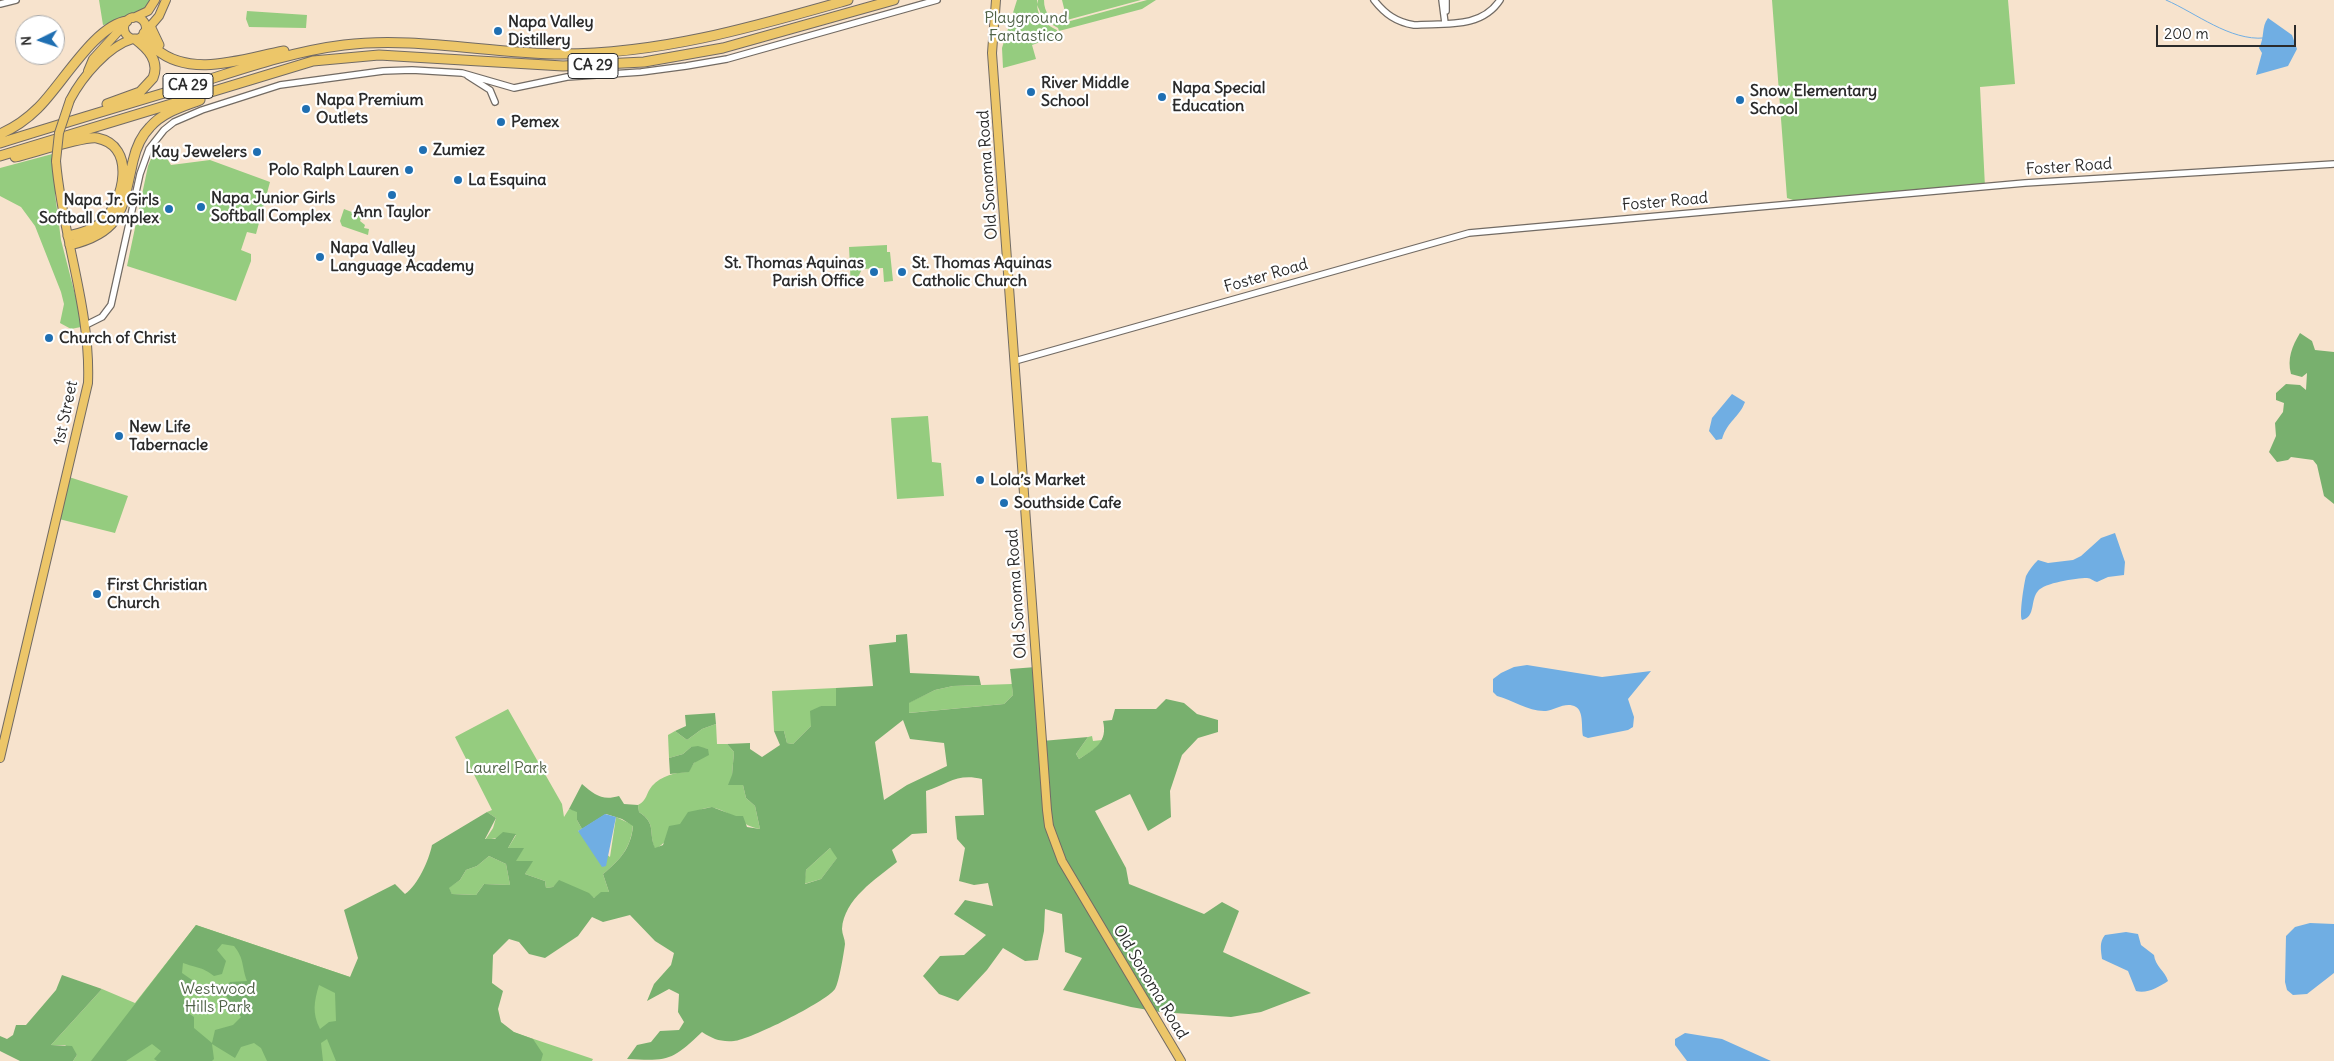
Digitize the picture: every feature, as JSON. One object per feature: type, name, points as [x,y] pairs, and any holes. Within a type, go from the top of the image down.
[{"type":"highway","name":"CA 29","points":[[0,143],[282,57],[345,45],[378,43],[546,54],[627,51],[674,45],[719,36],[848,0]]},
{"type":"highway","name":"CA 29","points":[[0,156],[314,61],[379,55],[542,66],[583,66],[637,62],[723,48],[894,0]]},
{"type":"highway","points":[[0,134],[23,121],[39,107],[100,37],[119,22],[128,21]]},
{"type":"highway","points":[[147,31],[164,54],[186,62],[212,64],[335,43],[378,43]]},
{"type":"highway","points":[[23,136],[135,94],[148,86],[155,74],[154,61],[148,50],[134,39]]},
{"type":"highway","points":[[70,245],[99,235],[117,217],[124,200],[139,143],[145,132],[158,119],[175,110],[286,68]]},
{"type":"highway","points":[[0,160],[90,138],[103,140],[114,148],[121,159],[123,172],[119,192],[111,211],[97,225],[68,236]]},
{"type":"main road","name":"1st Street","points":[[0,758],[88,383],[89,357],[86,325],[68,236],[56,161],[60,127],[70,100],[94,59],[128,21],[148,12],[156,0]]},
{"type":"main road","name":"1st Street","points":[[86,75],[120,43],[134,39],[147,31],[159,16],[166,0]]},
{"type":"main road","name":"Old Sonoma Road","points":[[996,0],[992,53],[1049,826],[1062,861],[1181,1061]]},
{"type":"main road","points":[[134,39],[125,34],[128,21],[143,21],[147,31]]},
{"type":"street","points":[[0,4],[16,0]]},
{"type":"street","points":[[86,325],[102,317],[111,305],[145,160],[158,136],[174,122],[263,90],[297,82],[395,70],[462,73],[514,88],[567,77],[641,72],[700,64],[736,56],[937,0]]},
{"type":"street","points":[[1374,0],[1386,14],[1404,23],[1414,25],[1467,22],[1484,17],[1492,11],[1500,0]]},
{"type":"street","points":[[1442,0],[1445,23]]},
{"type":"street","points":[[1445,23],[1446,0]]},
{"type":"street","points":[[462,73],[490,90],[495,102]]},
{"type":"street","name":"Foster Road","points":[[1015,362],[1469,234],[2025,183],[2334,164]]},
{"type":"green space","points":[[99,0],[155,0],[151,6],[140,14],[103,25]]},
{"type":"green space","name":"Playground Fantastico","points":[[1017,0],[1037,0],[1037,4],[1038,0],[1044,0],[1045,9],[1049,16],[1063,23],[1147,0],[1156,0],[1142,9],[1059,31],[1058,28],[1044,20],[1037,5],[1041,17],[1049,26],[1057,30],[1057,36],[1032,45],[1036,59],[1003,68],[1002,48]]},
{"type":"green space","points":[[1062,0],[1141,0],[1067,20]]},
{"type":"green space","points":[[1772,0],[2008,0],[2015,84],[1980,87],[1985,187],[1805,204],[1787,198]]},
{"type":"green space","points":[[247,11],[307,15],[306,28],[249,27],[246,19]]},
{"type":"green space","name":"Napa Junior Girls Softball Complex","points":[[160,147],[171,165],[210,160],[270,182],[256,234],[247,232],[241,250],[251,254],[251,261],[236,301],[127,266],[148,166],[153,154]]},
{"type":"green space","points":[[56,153],[59,187],[55,194],[61,240],[79,310],[81,327],[71,329],[60,323],[64,304],[61,292],[35,226],[21,207],[0,196],[0,168]]},
{"type":"green space","points":[[344,209],[362,216],[360,221],[365,225],[364,228],[369,229],[368,235],[342,226],[340,221]]},
{"type":"green space","points":[[887,245],[887,252],[890,252],[893,281],[884,282],[883,268],[862,269],[856,281],[856,288],[851,288],[849,247]]},
{"type":"green space","points":[[2300,333],[2312,341],[2315,350],[2334,352],[2334,504],[2324,496],[2317,465],[2313,460],[2291,457],[2288,460],[2277,462],[2269,452],[2276,436],[2275,423],[2283,412],[2284,403],[2276,400],[2276,393],[2286,384],[2300,385],[2306,390],[2307,373],[2302,377],[2291,374],[2290,368],[2291,353]]},
{"type":"green space","points":[[928,416],[932,462],[941,463],[944,496],[897,499],[891,418]]},
{"type":"green space","points":[[69,477],[128,496],[115,533],[59,519]]},
{"type":"green space","points":[[907,634],[910,673],[979,676],[981,685],[953,686],[935,690],[909,703],[909,713],[1004,704],[1013,695],[1010,669],[1036,667],[1042,741],[1088,737],[1076,754],[1079,759],[1095,748],[1102,740],[1104,734],[1103,721],[1112,720],[1115,709],[1156,709],[1166,699],[1184,703],[1197,714],[1218,720],[1218,732],[1198,738],[1182,755],[1170,791],[1171,817],[1148,831],[1130,794],[1095,811],[1126,868],[1129,884],[1204,914],[1222,902],[1239,911],[1223,952],[1311,993],[1261,1012],[1231,1017],[1160,1012],[1131,1007],[1063,990],[1082,958],[1065,952],[1062,914],[1045,909],[1044,931],[1038,960],[1025,961],[1003,948],[987,970],[958,1001],[939,994],[923,976],[940,956],[964,955],[986,935],[954,914],[965,900],[993,906],[988,883],[974,885],[959,881],[965,848],[957,839],[955,816],[984,815],[982,779],[966,777],[926,791],[927,833],[912,834],[892,850],[897,862],[862,891],[848,908],[842,929],[845,944],[840,974],[835,989],[829,995],[803,1011],[770,1028],[742,1039],[734,1041],[721,1040],[702,1032],[683,1049],[669,1057],[652,1060],[627,1059],[637,1045],[651,1042],[660,1031],[679,1030],[684,1022],[678,1012],[679,994],[669,989],[647,1001],[654,984],[671,965],[674,953],[655,941],[630,915],[603,922],[592,917],[578,936],[545,958],[529,954],[519,942],[509,939],[493,955],[492,983],[503,991],[498,1009],[501,1022],[514,1032],[533,1039],[543,1054],[541,1061],[336,1061],[327,1039],[321,1043],[323,1061],[267,1061],[261,1048],[254,1043],[241,1047],[235,1058],[212,1044],[214,1059],[212,1061],[157,1061],[154,1059],[161,1051],[152,1044],[126,1061],[91,1061],[196,925],[350,977],[358,958],[344,910],[395,884],[405,894],[414,885],[422,872],[432,845],[487,812],[496,818],[485,839],[495,839],[503,832],[516,834],[508,848],[524,848],[516,861],[533,861],[525,874],[545,881],[546,888],[553,887],[559,880],[589,893],[594,898],[601,892],[609,892],[603,874],[624,853],[630,841],[633,826],[622,819],[606,814],[582,829],[577,820],[577,812],[569,809],[582,784],[599,796],[608,798],[619,796],[624,804],[638,805],[639,812],[645,816],[650,824],[655,848],[663,845],[669,826],[680,824],[688,812],[712,807],[736,816],[743,816],[747,827],[760,829],[755,806],[746,798],[743,785],[728,785],[732,775],[734,752],[727,744],[750,743],[750,749],[762,757],[780,745],[774,731],[784,731],[787,743],[793,744],[811,726],[810,711],[821,706],[836,706],[836,688],[873,686],[869,645],[896,642],[896,635]],"holes":[[[903,720],[910,739],[944,743],[947,766],[907,785],[884,800],[875,742]],[[830,848],[837,858],[821,879],[805,884],[806,870]],[[489,856],[506,864],[510,885],[484,884],[476,895],[452,894],[449,888],[460,880],[466,870],[477,866]],[[222,944],[234,946],[240,955],[247,981],[230,982],[223,992],[241,1017],[233,1025],[215,1030],[212,1043],[194,1028],[194,1017],[184,1010],[184,992],[195,991],[195,982],[182,973],[183,963],[202,969],[214,976],[222,974],[226,961],[217,950]],[[319,985],[335,993],[336,1021],[329,1022],[320,1029],[315,1013]]]},
{"type":"green space","points":[[1012,684],[1013,695],[1004,704],[908,713],[908,703],[935,690],[953,686]]},
{"type":"green space","points":[[836,688],[836,706],[821,706],[811,726],[793,744],[787,743],[784,731],[774,731],[772,691]]},
{"type":"green space","name":"Laurel Park","points":[[508,709],[562,804],[564,817],[569,809],[577,811],[577,820],[582,829],[578,831],[610,857],[616,817],[633,825],[630,840],[624,853],[603,874],[609,892],[594,898],[560,881],[553,887],[546,888],[545,881],[525,874],[532,861],[515,861],[523,848],[508,848],[516,835],[485,840],[493,828],[496,818],[487,812],[492,810],[455,737]]},
{"type":"green space","points":[[715,713],[716,724],[702,729],[687,740],[675,731],[686,726],[685,715]]},
{"type":"green space","points":[[716,724],[717,744],[727,744],[734,752],[732,775],[743,785],[746,798],[755,806],[760,829],[748,825],[721,810],[707,808],[690,816],[662,845],[655,849],[650,824],[645,816],[639,812],[638,805],[645,799],[650,789],[656,783],[669,775],[688,772],[708,749],[691,747],[683,754],[669,758],[668,735],[675,731],[687,740],[702,729]]},
{"type":"green space","points":[[1092,736],[1093,741],[1102,740],[1100,746],[1079,759],[1076,754],[1088,737]]},
{"type":"green space","points":[[698,746],[708,749],[709,755],[694,763],[689,772],[670,774],[669,758],[683,754],[691,747]]},
{"type":"green space","points":[[830,848],[838,857],[821,879],[804,884],[806,870]]},
{"type":"green space","points":[[489,856],[506,864],[510,885],[484,884],[476,895],[452,894],[448,888],[460,880],[466,870],[477,866]]},
{"type":"green space","name":"Westwood Hills Park","points":[[196,925],[593,1059],[592,1061],[73,1061],[77,1055],[65,1045],[51,1045],[102,989],[135,1003]]},
{"type":"green space","points":[[62,975],[102,989],[51,1045],[72,1046],[77,1055],[73,1061],[20,1061],[0,1051],[0,1036],[7,1039],[13,1035],[16,1025],[26,1025],[56,990]]},
{"type":"water","points":[[2268,18],[2292,35],[2297,49],[2288,66],[2256,75],[2262,53],[2259,48],[2264,25]]},
{"type":"water","points":[[1732,394],[1745,402],[1740,412],[1727,427],[1722,439],[1716,440],[1709,431],[1712,418]]},
{"type":"water","points":[[2115,533],[2125,562],[2124,575],[2108,577],[2097,582],[2088,578],[2082,578],[2041,588],[2034,599],[2031,612],[2022,620],[2021,606],[2026,576],[2038,560],[2048,563],[2073,560],[2081,556],[2101,538]]},
{"type":"water","points":[[1527,665],[1602,677],[1651,671],[1628,699],[1634,717],[1633,727],[1628,730],[1588,738],[1583,736],[1579,709],[1572,705],[1540,711],[1497,696],[1493,692],[1493,679],[1514,667]]},
{"type":"water","points":[[605,814],[616,817],[606,866],[602,867],[578,831]]},
{"type":"water","points":[[2310,923],[2334,924],[2334,973],[2307,994],[2293,995],[2287,990],[2285,982],[2286,936],[2295,927]]},
{"type":"water","points":[[2126,932],[2138,934],[2141,945],[2154,955],[2156,962],[2168,981],[2149,991],[2136,991],[2128,971],[2102,959],[2101,943],[2105,935]]},
{"type":"water","points":[[1685,1033],[1722,1039],[1771,1061],[1687,1061],[1675,1045],[1675,1039]]},
{"type":"waterway","points":[[2166,0],[2226,31],[2251,38],[2264,38]]},
{"type":"place","name":"Napa Valley Distillery","points":[[498,31]]},
{"type":"place","name":"River Middle School","points":[[1031,92]]},
{"type":"place","name":"Napa Special Education","points":[[1162,97]]},
{"type":"place","name":"Snow Elementary School","points":[[1740,100]]},
{"type":"place","name":"Napa Premium Outlets","points":[[306,109]]},
{"type":"place","name":"Pemex","points":[[501,122]]},
{"type":"place","name":"Zumiez","points":[[423,150]]},
{"type":"place","name":"Kay Jewelers","points":[[257,152]]},
{"type":"place","name":"Polo Ralph Lauren","points":[[409,170]]},
{"type":"place","name":"La Esquina","points":[[458,180]]},
{"type":"place","name":"Ann Taylor","points":[[392,195]]},
{"type":"place","name":"Napa Junior Girls Softball Complex","points":[[201,207]]},
{"type":"place","name":"Napa Jr. Girls Softball Complex","points":[[169,209]]},
{"type":"place","name":"Napa Valley Language Academy","points":[[320,257]]},
{"type":"place","name":"St. Thomas Aquinas Parish Office","points":[[874,272]]},
{"type":"place","name":"St. Thomas Aquinas Catholic Church","points":[[902,272]]},
{"type":"place","name":"Church of Christ","points":[[49,338]]},
{"type":"place","name":"New Life Tabernacle","points":[[119,436]]},
{"type":"place","name":"Lola’s Market","points":[[980,480]]},
{"type":"place","name":"Southside Cafe","points":[[1004,503]]},
{"type":"place","name":"First Christian Church","points":[[97,594]]}]
